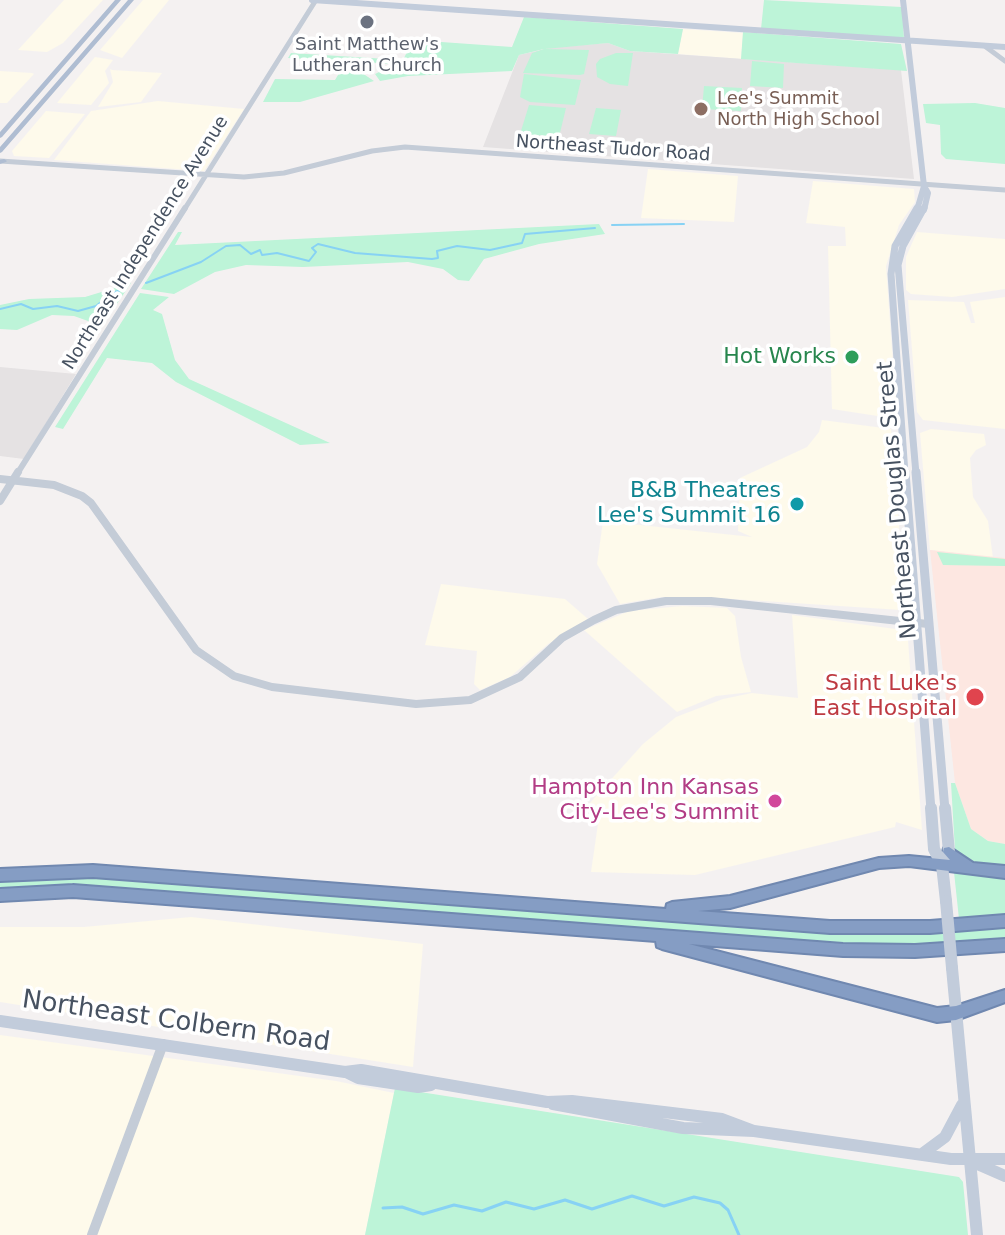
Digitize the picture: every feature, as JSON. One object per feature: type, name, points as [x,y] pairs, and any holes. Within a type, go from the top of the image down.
[{"type":"highway","points":[[618,910],[703,907],[857,866],[919,862],[942,855],[973,869],[1005,872]]},
{"type":"highway","points":[[0,875],[93,871],[830,927],[930,927],[1005,921]]},
{"type":"highway","points":[[0,895],[104,893],[843,950],[915,951],[1005,945]]},
{"type":"highway","points":[[583,931],[674,945],[937,1015],[956,1013],[1005,996]]},
{"type":"main road","points":[[0,136],[118,0]]},
{"type":"main road","points":[[3,160],[0,151],[131,0]]},
{"type":"main road","points":[[315,0],[1005,46]]},
{"type":"main road","points":[[353,0],[1005,46]]},
{"type":"main road","name":"Northeast Douglas Street","points":[[903,0],[924,186],[928,193],[923,214],[903,246],[898,265],[900,340],[915,623],[942,855]]},
{"type":"main road","points":[[363,3],[403,3]]},
{"type":"main road","name":"Northeast Douglas Street","points":[[900,340],[928,624],[942,855],[977,1235]]},
{"type":"main road","name":"Northeast Colbern Road","points":[[0,1021],[345,1072],[372,1081],[418,1087],[432,1085],[547,1102],[572,1110],[683,1128],[754,1131],[970,1160]]},
{"type":"main road","points":[[920,1155],[945,1137],[964,1102]]},
{"type":"main road","points":[[970,1160],[1005,1159]]},
{"type":"main road","points":[[970,1160],[1005,1176]]},
{"type":"street","name":"Northeast Independence Avenue","points":[[0,501],[208,175],[315,0]]},
{"type":"street","points":[[986,47],[1005,61]]},
{"type":"street","name":"Northeast Tudor Road","points":[[3,160],[256,177],[372,151],[405,147],[1005,192]]},
{"type":"street","points":[[3,160],[51,162]]},
{"type":"street","name":"Northeast Tudor Road","points":[[924,186],[1005,192]]},
{"type":"street","points":[[978,192],[988,189]]},
{"type":"street","points":[[0,479],[62,487],[91,503],[196,650],[234,676],[272,687],[431,705],[470,700],[520,677],[562,638],[594,620],[616,610],[666,601],[711,601],[928,624]]},
{"type":"street","points":[[92,1235],[163,1044]]},
{"type":"shaded area","points":[[64,0],[103,0],[63,43],[47,52],[18,50]]},
{"type":"shaded area","points":[[143,0],[169,0],[122,58],[100,50]]},
{"type":"shaded area","points":[[683,29],[743,33],[741,59],[678,54]]},
{"type":"shaded area","name":"Lee's Summit North High School","points":[[608,43],[630,51],[901,70],[914,179],[483,147],[519,55],[554,47]]},
{"type":"shaded area","points":[[95,57],[113,60],[105,71],[109,83],[91,105],[57,103]]},
{"type":"shaded area","points":[[110,69],[162,73],[141,102],[98,107],[113,82]]},
{"type":"shaded area","points":[[0,71],[34,74],[7,103],[0,103]]},
{"type":"shaded area","points":[[158,101],[244,109],[204,171],[54,160],[91,111]]},
{"type":"shaded area","points":[[46,111],[85,114],[49,158],[14,156],[12,151]]},
{"type":"shaded area","points":[[648,169],[738,176],[734,222],[641,218]]},
{"type":"shaded area","points":[[813,181],[914,189],[915,202],[899,225],[886,266],[897,419],[832,409],[828,246],[846,246],[845,227],[806,223]]},
{"type":"shaded area","points":[[917,232],[1005,239],[1005,289],[952,297],[911,294],[906,290],[906,257]]},
{"type":"shaded area","points":[[1005,297],[1005,429],[923,420],[917,412],[908,300],[964,302],[971,323],[975,323],[970,302]]},
{"type":"shaded area","points":[[0,367],[76,374],[24,459],[0,456]]},
{"type":"shaded area","points":[[822,420],[891,429],[901,550],[901,610],[702,597],[661,597],[620,604],[597,564],[603,521],[752,537],[738,531],[740,478],[807,447],[819,432]]},
{"type":"shaded area","points":[[931,429],[984,434],[986,445],[976,450],[970,458],[973,497],[988,521],[993,558],[930,550],[920,433]]},
{"type":"shaded area","name":"Saint Luke's East Hospital","points":[[930,550],[1005,558],[1005,844],[988,841],[971,829],[955,783]]},
{"type":"shaded area","points":[[441,584],[565,599],[588,619],[548,644],[510,677],[480,690],[474,684],[477,651],[425,645]]},
{"type":"shaded area","points":[[682,606],[727,608],[735,616],[741,657],[751,692],[716,696],[677,712],[584,630],[629,611]]},
{"type":"shaded area","points":[[792,615],[903,630],[908,640],[922,830],[896,822],[895,827],[695,875],[591,872],[600,810],[589,804],[643,744],[676,717],[723,699],[752,693],[798,698]]},
{"type":"shaded area","points":[[191,917],[423,944],[413,1067],[0,1002],[0,927],[84,927]]},
{"type":"shaded area","points":[[0,1035],[336,1081],[394,1093],[365,1235],[0,1235]]},
{"type":"green space","points":[[764,0],[902,7],[904,38],[761,29]]},
{"type":"green space","points":[[524,17],[683,29],[678,54],[630,51],[608,43],[545,49],[589,50],[584,74],[580,75],[523,73],[532,53],[544,49],[519,55],[512,71],[408,76],[380,81],[375,74],[396,64],[288,58],[291,53],[403,60],[413,40],[512,47]]},
{"type":"green space","points":[[743,32],[901,44],[907,71],[741,59]]},
{"type":"green space","points":[[616,53],[633,53],[628,86],[610,84],[597,77],[596,64],[600,59]]},
{"type":"green space","points":[[752,61],[784,64],[783,88],[750,86]]},
{"type":"green space","points":[[341,70],[362,73],[374,81],[300,102],[263,102],[275,79],[335,80]]},
{"type":"green space","points":[[524,74],[581,80],[575,105],[530,102],[520,97]]},
{"type":"green space","points":[[704,86],[742,88],[741,111],[702,109]]},
{"type":"green space","points":[[975,103],[1005,108],[1005,164],[946,159],[941,154],[940,125],[926,123],[923,104]]},
{"type":"green space","points":[[529,105],[566,108],[559,137],[520,134]]},
{"type":"green space","points":[[596,108],[621,110],[616,136],[589,134]]},
{"type":"green space","points":[[599,224],[605,234],[539,244],[484,259],[469,281],[458,280],[443,269],[408,262],[303,267],[246,265],[215,272],[174,294],[141,289],[178,232],[182,232],[175,245]]},
{"type":"green space","points":[[131,283],[102,326],[74,316],[52,315],[17,330],[0,329],[0,305],[29,299],[85,297]]},
{"type":"green space","points":[[140,293],[169,297],[153,310],[162,314],[175,360],[189,379],[330,443],[300,445],[176,382],[152,363],[107,358],[63,429],[55,427]]},
{"type":"green space","points":[[937,552],[1005,559],[1005,566],[943,565]]},
{"type":"green space","points":[[951,783],[955,783],[971,829],[988,841],[1005,844],[1005,867],[970,861],[955,850]]},
{"type":"green space","points":[[954,872],[1005,877],[1005,915],[959,919]]},
{"type":"green space","points":[[91,874],[836,930],[1005,925],[1005,941],[913,946],[832,945],[0,891],[0,878]]},
{"type":"green space","points":[[395,1088],[959,1177],[963,1182],[968,1235],[365,1235]]},
{"type":"waterway","points":[[612,225],[684,224]]},
{"type":"waterway","points":[[146,283],[201,262],[226,246],[240,245],[251,254],[260,250],[262,255],[277,253],[309,261],[316,252],[312,248],[318,244],[355,253],[432,259],[438,258],[437,251],[457,246],[490,250],[522,243],[525,234],[595,228]]},
{"type":"waterway","points":[[0,309],[21,304],[33,309],[57,306],[78,311],[96,306],[112,293],[124,289]]},
{"type":"waterway","points":[[383,1208],[402,1207],[423,1214],[454,1205],[482,1211],[506,1202],[534,1209],[565,1200],[592,1209],[632,1196],[664,1206],[694,1197],[720,1203],[728,1210],[739,1235]]},
{"type":"place","name":"Saint Matthew's Lutheran Church","points":[[367,22]]},
{"type":"place","name":"Lee's Summit North High School","points":[[701,109]]},
{"type":"place","name":"Hot Works","points":[[852,357]]},
{"type":"place","name":"B&B Theatres Lee's Summit 16","points":[[797,504]]},
{"type":"place","name":"Saint Luke's East Hospital","points":[[975,697]]},
{"type":"place","name":"Hampton Inn Kansas City-Lee's Summit","points":[[775,801]]}]
